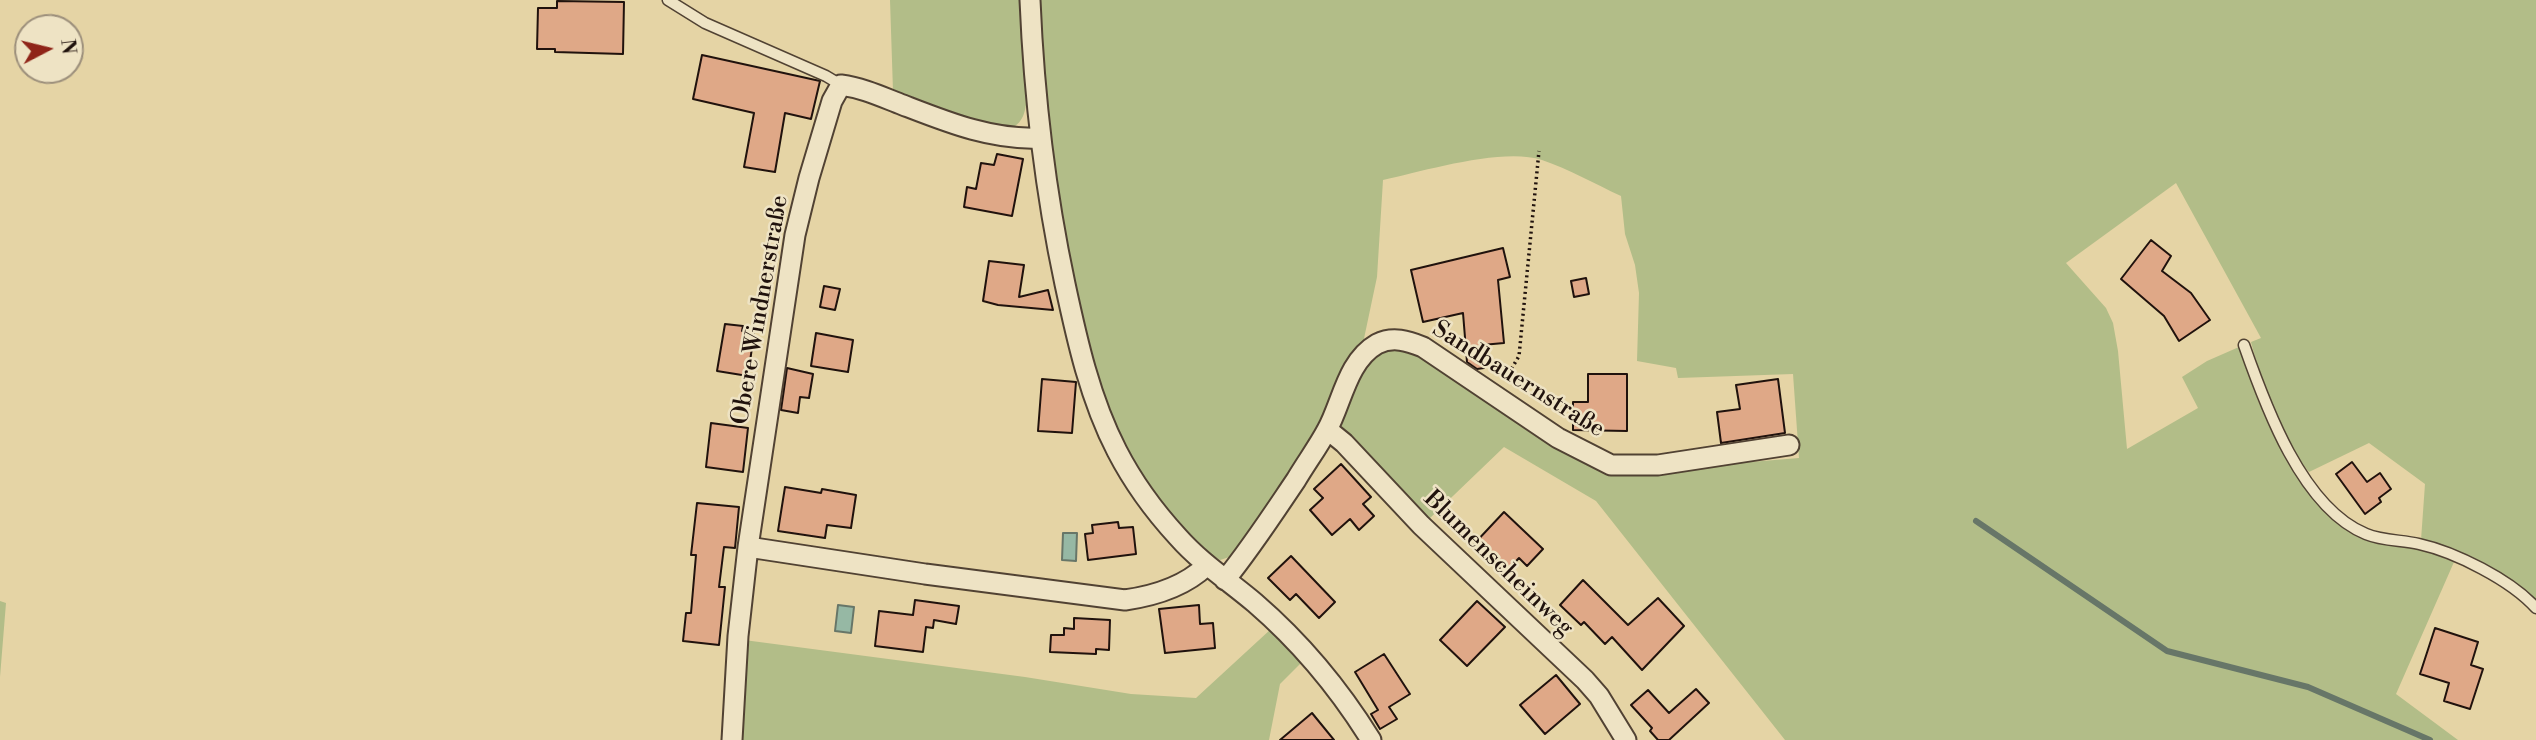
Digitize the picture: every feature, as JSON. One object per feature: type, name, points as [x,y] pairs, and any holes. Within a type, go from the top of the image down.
[{"type":"street","points":[[1030,0],[1039,138],[1054,230],[1073,324],[1096,401],[1117,451],[1148,501],[1178,537],[1206,566],[1254,602],[1292,638],[1325,677],[1371,740]]},
{"type":"street","points":[[841,85],[857,87],[941,120],[990,135],[1039,138]]},
{"type":"street","name":"Obere Windnerstraße","points":[[732,740],[738,636],[748,547],[795,235],[832,101],[841,85]]},
{"type":"street","name":"Sandbauernstraße","points":[[1225,580],[1248,552],[1328,430],[1349,379],[1362,357],[1376,345],[1390,339],[1406,340],[1423,346],[1558,438],[1611,465],[1658,465],[1789,445]]},
{"type":"street","name":"Blumenscheinweg","points":[[1328,430],[1344,443],[1421,525],[1585,680],[1599,696],[1626,740]]},
{"type":"street","points":[[748,547],[1125,600],[1185,582],[1206,566]]},
{"type":"lane","points":[[667,0],[705,23],[841,85]]},
{"type":"lane","points":[[2244,345],[2263,400],[2287,450],[2318,494],[2343,520],[2375,537],[2420,544],[2452,555],[2504,583],[2536,608]]},
{"type":"path","points":[[1496,395],[1519,356],[1539,151]]},
{"type":"green space","points":[[890,0],[1023,0],[1026,105],[1018,124],[997,131],[893,91]]},
{"type":"green space","points":[[1040,0],[2536,0],[2536,600],[2506,578],[2421,540],[2425,484],[2369,443],[2309,472],[2280,427],[2266,394],[2251,342],[2261,338],[2176,183],[2066,263],[2106,308],[2113,323],[2127,449],[2198,408],[2182,377],[2207,361],[2239,347],[2259,403],[2288,462],[2338,522],[2354,533],[2373,540],[2424,550],[2454,562],[2396,694],[2458,740],[1785,740],[1596,501],[1504,447],[1429,519],[1342,427],[1342,413],[1366,363],[1385,347],[1413,348],[1575,455],[1677,468],[1799,458],[1793,374],[1678,378],[1676,368],[1637,361],[1639,293],[1635,265],[1625,234],[1621,196],[1542,160],[1506,156],[1463,162],[1383,180],[1377,277],[1362,348],[1321,430],[1239,554],[1220,560],[1188,536],[1161,507],[1139,474],[1121,438],[1093,362],[1074,285],[1050,143]]},
{"type":"green space","points":[[0,601],[6,603],[0,677]]},
{"type":"green space","points":[[1271,629],[1302,662],[1280,684],[1269,740],[737,740],[744,640],[1025,677],[1131,694],[1196,698]]},
{"type":"shaded area","points":[[1063,533],[1077,533],[1076,561],[1062,560]]},
{"type":"shaded area","points":[[838,605],[854,607],[851,633],[835,631]]},
{"type":"building","points":[[557,1],[624,2],[623,54],[537,49],[538,8],[557,8]]},
{"type":"building","points":[[702,55],[820,81],[811,119],[785,113],[775,172],[744,167],[754,113],[693,99]]},
{"type":"building","points":[[997,154],[1023,159],[1012,216],[964,207],[967,187],[976,189],[981,163],[994,165]]},
{"type":"building","points":[[2151,240],[2171,256],[2162,271],[2191,293],[2210,320],[2179,341],[2164,316],[2121,279]]},
{"type":"building","points":[[1503,248],[1510,277],[1498,280],[1504,343],[1482,345],[1484,368],[1477,369],[1467,362],[1463,313],[1423,322],[1411,270]]},
{"type":"building","points":[[989,261],[1024,265],[1019,297],[1048,290],[1053,310],[983,301]]},
{"type":"building","points":[[1586,278],[1589,294],[1574,297],[1571,281]]},
{"type":"building","points":[[824,286],[840,289],[835,310],[820,307]]},
{"type":"building","points":[[725,324],[743,326],[742,331],[754,333],[748,376],[717,371]]},
{"type":"building","points":[[816,333],[853,340],[848,372],[811,366]]},
{"type":"building","points":[[787,368],[813,374],[809,398],[800,397],[798,413],[781,410]]},
{"type":"building","points":[[1588,374],[1627,374],[1627,431],[1573,430],[1573,402],[1588,402]]},
{"type":"building","points":[[1042,379],[1076,382],[1072,433],[1038,431]]},
{"type":"building","points":[[1778,379],[1785,433],[1721,443],[1717,412],[1740,409],[1736,385]]},
{"type":"building","points":[[711,423],[748,428],[743,472],[706,467]]},
{"type":"building","points":[[2352,462],[2367,482],[2380,473],[2391,489],[2379,498],[2381,502],[2365,514],[2336,474]]},
{"type":"building","points":[[1341,464],[1371,497],[1363,504],[1374,516],[1359,530],[1350,519],[1332,535],[1310,510],[1323,498],[1314,489]]},
{"type":"building","points":[[785,487],[821,493],[822,489],[856,495],[851,528],[827,525],[825,538],[778,531]]},
{"type":"building","points":[[697,503],[739,507],[735,548],[724,547],[719,587],[725,587],[719,645],[683,641],[686,613],[691,613],[696,555],[691,555]]},
{"type":"building","points":[[1504,512],[1543,549],[1527,566],[1519,558],[1505,573],[1474,544]]},
{"type":"building","points":[[1118,522],[1119,528],[1133,527],[1136,554],[1088,560],[1085,534],[1093,533],[1092,525]]},
{"type":"building","points":[[1291,556],[1335,602],[1319,618],[1296,594],[1290,600],[1268,578]]},
{"type":"building","points":[[1583,580],[1628,625],[1658,598],[1684,626],[1642,670],[1612,637],[1605,644],[1584,622],[1581,625],[1560,605]]},
{"type":"building","points":[[915,600],[959,606],[956,624],[934,620],[933,628],[926,627],[923,652],[875,646],[879,611],[913,615]]},
{"type":"building","points":[[1477,601],[1505,627],[1467,666],[1440,640]]},
{"type":"building","points":[[1199,605],[1200,624],[1213,623],[1215,648],[1165,653],[1159,609]]},
{"type":"building","points":[[1074,618],[1110,620],[1109,650],[1096,649],[1096,654],[1050,652],[1051,635],[1064,635],[1064,628],[1074,629]]},
{"type":"building","points":[[2435,628],[2478,642],[2471,665],[2483,669],[2470,709],[2444,701],[2449,683],[2420,674]]},
{"type":"building","points":[[1384,654],[1410,694],[1389,707],[1397,719],[1380,729],[1371,714],[1378,710],[1355,672]]},
{"type":"building","points":[[1556,675],[1580,704],[1545,734],[1520,705]]},
{"type":"building","points":[[1696,689],[1709,703],[1669,740],[1658,740],[1650,731],[1652,728],[1631,705],[1648,690],[1669,713]]},
{"type":"building","points":[[1312,713],[1334,740],[1280,740]]},
{"type":"waterway","points":[[1976,521],[2167,651],[2308,687],[2430,740]]}]
